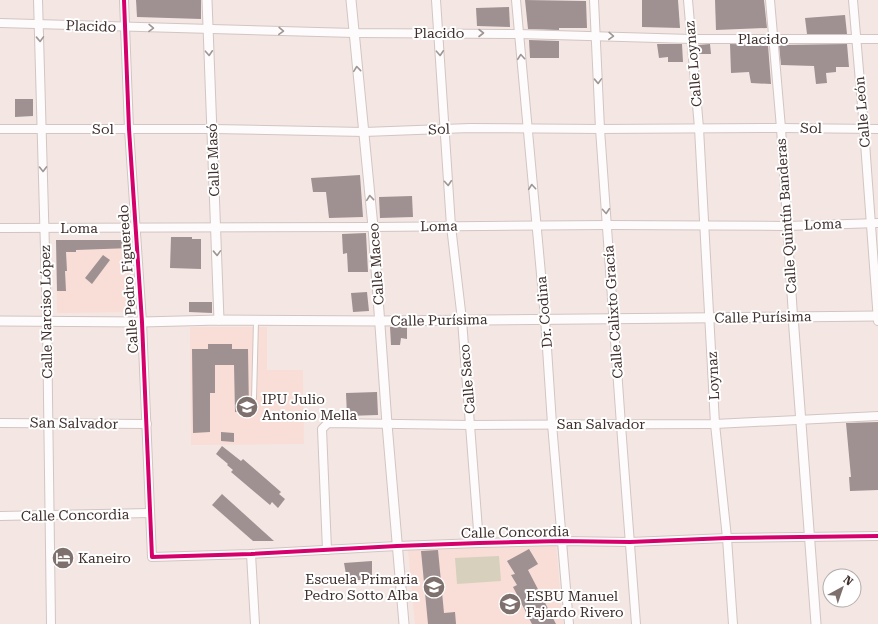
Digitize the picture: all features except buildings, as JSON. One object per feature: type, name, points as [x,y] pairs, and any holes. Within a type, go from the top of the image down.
[{"type":"street","name":"Calle Narciso López","points":[[38,0],[47,321],[51,624]]},
{"type":"street","name":"Calle Pedro Figueredo","points":[[124,0],[129,129],[142,322],[152,557]]},
{"type":"street","name":"Calle Masó","points":[[207,0],[219,320]]},
{"type":"street","name":"Calle Maceo","points":[[351,0],[373,227],[386,424],[404,624]]},
{"type":"street","name":"Calle Saco","points":[[436,0],[451,226],[462,320],[479,543]]},
{"type":"street","name":"Dr. Codina","points":[[516,0],[545,318],[568,624]]},
{"type":"street","name":"Calle Calixto Gracía","points":[[594,0],[600,129],[636,624]]},
{"type":"street","name":"Calle Loynaz","points":[[688,0],[699,128]]},
{"type":"street","name":"Calle Quintín Banderas","points":[[770,0],[781,128],[808,537],[816,624]]},
{"type":"street","name":"Calle León","points":[[853,0],[864,129],[875,223],[878,321]]},
{"type":"street","name":"Placido","points":[[0,24],[354,33],[519,34],[691,39],[878,39]]},
{"type":"street","name":"Sol","points":[[0,129],[213,129],[364,132],[527,128],[878,129]]},
{"type":"street","name":"Loynaz","points":[[699,128],[716,424],[727,538],[733,624]]},
{"type":"street","name":"Loma","points":[[0,228],[607,225],[787,226],[875,223]]},
{"type":"street","name":"Calle Purísima","points":[[0,321],[142,322],[219,320],[462,320],[545,318],[613,319],[878,316]]},
{"type":"street","name":"San Salvador","points":[[327,550],[322,429],[328,423],[470,425],[716,424],[878,416]]},
{"type":"street","name":"San Salvador","points":[[0,422],[147,424]]},
{"type":"street","name":"Calle Concordia","points":[[0,516],[150,513]]},
{"type":"street","name":"Calle Concordia","points":[[152,557],[251,554],[479,543],[562,541],[630,542],[727,538],[878,536]]},
{"type":"street","points":[[251,554],[256,624]]},
{"type":"lane","points":[[254,398],[256,321]]},
{"type":"shaded area","points":[[56,240],[133,240],[133,312],[57,313]]},
{"type":"shaded area","name":"IPU Julio Antonio Mella","points":[[190,327],[267,327],[267,370],[303,370],[304,444],[191,445]]},
{"type":"shaded area","name":"ESBU Manuel Fajardo Rivero","points":[[556,545],[563,624],[415,624],[408,550]]},
{"type":"shaded area","points":[[499,556],[501,581],[457,584],[455,558]]},
{"type":"cycle path","points":[[124,0],[129,129],[142,322],[152,557],[251,554],[479,543],[561,541],[630,542],[727,538],[878,536]]},
{"type":"place","name":"IPU Julio Antonio Mella","points":[[247,407]]},
{"type":"place","name":"Kaneiro","points":[[63,558]]},
{"type":"place","name":"Escuela Primaria Pedro Sotto Alba","points":[[434,587]]},
{"type":"place","name":"ESBU Manuel Fajardo Rivero","points":[[510,604]]}]
